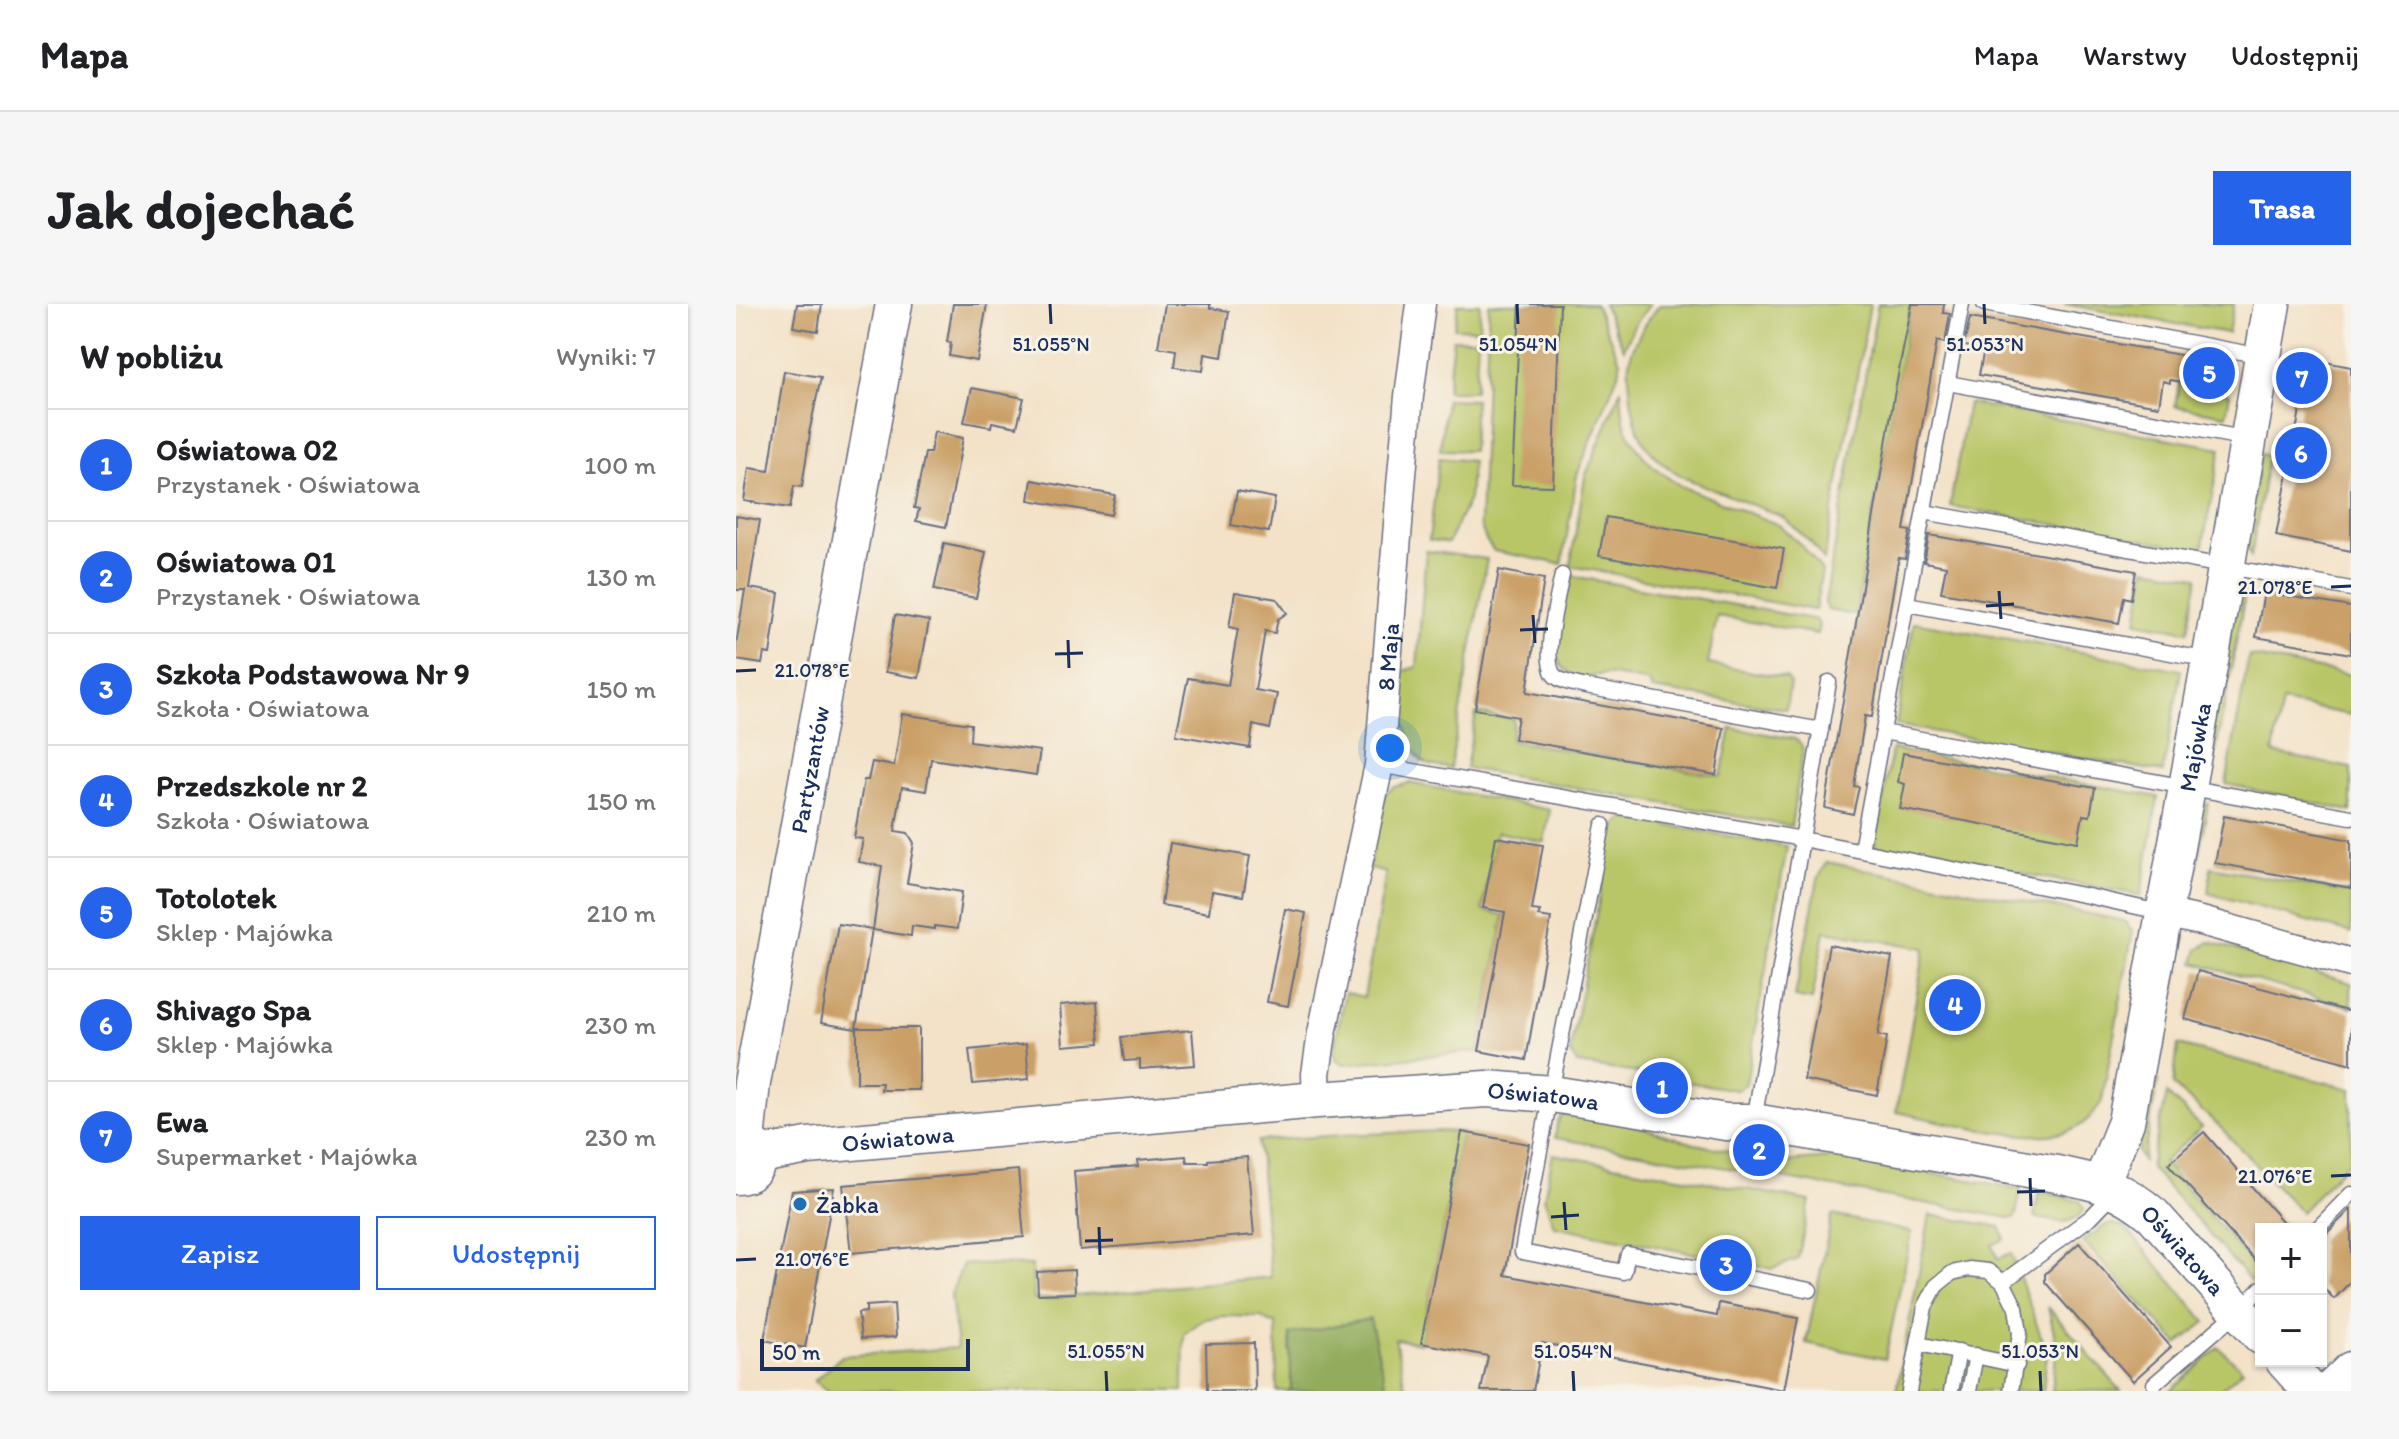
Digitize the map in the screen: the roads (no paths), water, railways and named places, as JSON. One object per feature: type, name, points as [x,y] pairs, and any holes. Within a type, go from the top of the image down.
[{"type":"street","name":"Partyzantów","points":[[742,1162],[752,1083],[894,304]]},
{"type":"street","name":"8 Maja","points":[[1317,1100],[1316,1074],[1322,1033],[1379,765],[1409,396],[1421,304]]},
{"type":"street","name":"Majówka","points":[[2108,1187],[2126,1122],[2272,304]]},
{"type":"street","points":[[2164,913],[2351,963]]},
{"type":"street","name":"Oświatowa","points":[[742,1162],[808,1146],[1317,1100],[1487,1089],[1552,1094],[1726,1122],[1754,1122],[2057,1174],[2108,1187],[2135,1199],[2254,1312]]},
{"type":"street","points":[[2289,1367],[2311,1391]]},
{"type":"street","points":[[2329,1391],[2351,1370]]},
{"type":"lane","points":[[1861,850],[1962,304]]},
{"type":"lane","points":[[1984,304],[2263,356]]},
{"type":"lane","points":[[1948,383],[2248,439]]},
{"type":"lane","points":[[1924,512],[2351,589]]},
{"type":"lane","points":[[1562,575],[1549,653],[1556,677],[1598,689],[1821,730]]},
{"type":"lane","points":[[1907,604],[2210,661]]},
{"type":"lane","points":[[1754,1122],[1829,682]]},
{"type":"lane","points":[[1883,732],[2351,817]]},
{"type":"lane","points":[[1379,765],[1861,850],[2164,913]]},
{"type":"lane","points":[[1603,825],[1522,1252],[1624,1272],[1628,1254],[1810,1290]]},
{"type":"lane","points":[[2003,1282],[2091,1217],[2108,1187]]},
{"type":"lane","points":[[2323,1223],[2351,1194]]},
{"type":"lane","points":[[1909,1391],[1925,1307],[1936,1286],[1952,1273],[1969,1269],[1988,1271],[2003,1282],[2016,1308],[2020,1333],[2011,1391]]},
{"type":"lane","points":[[2154,1384],[2254,1312]]},
{"type":"lane","points":[[1919,1344],[2017,1365]]},
{"type":"lane","points":[[1951,1391],[1959,1351]]},
{"type":"lane","points":[[1969,1391],[1976,1355]]},
{"type":"place","name":"Totolotek","points":[[2209,373]]},
{"type":"place","name":"Ewa","points":[[2302,378]]},
{"type":"place","name":"Shivago Spa","points":[[2301,453]]},
{"type":"place","name":"Przedszkole nr 2","points":[[1955,1005]]},
{"type":"place","name":"Oświatowa 02","points":[[1662,1088]]},
{"type":"place","name":"Oświatowa 01","points":[[1759,1150]]},
{"type":"place","name":"Żabka","points":[[800,1204]]},
{"type":"place","name":"Szkoła Podstawowa Nr 9","points":[[1726,1265]]}]
